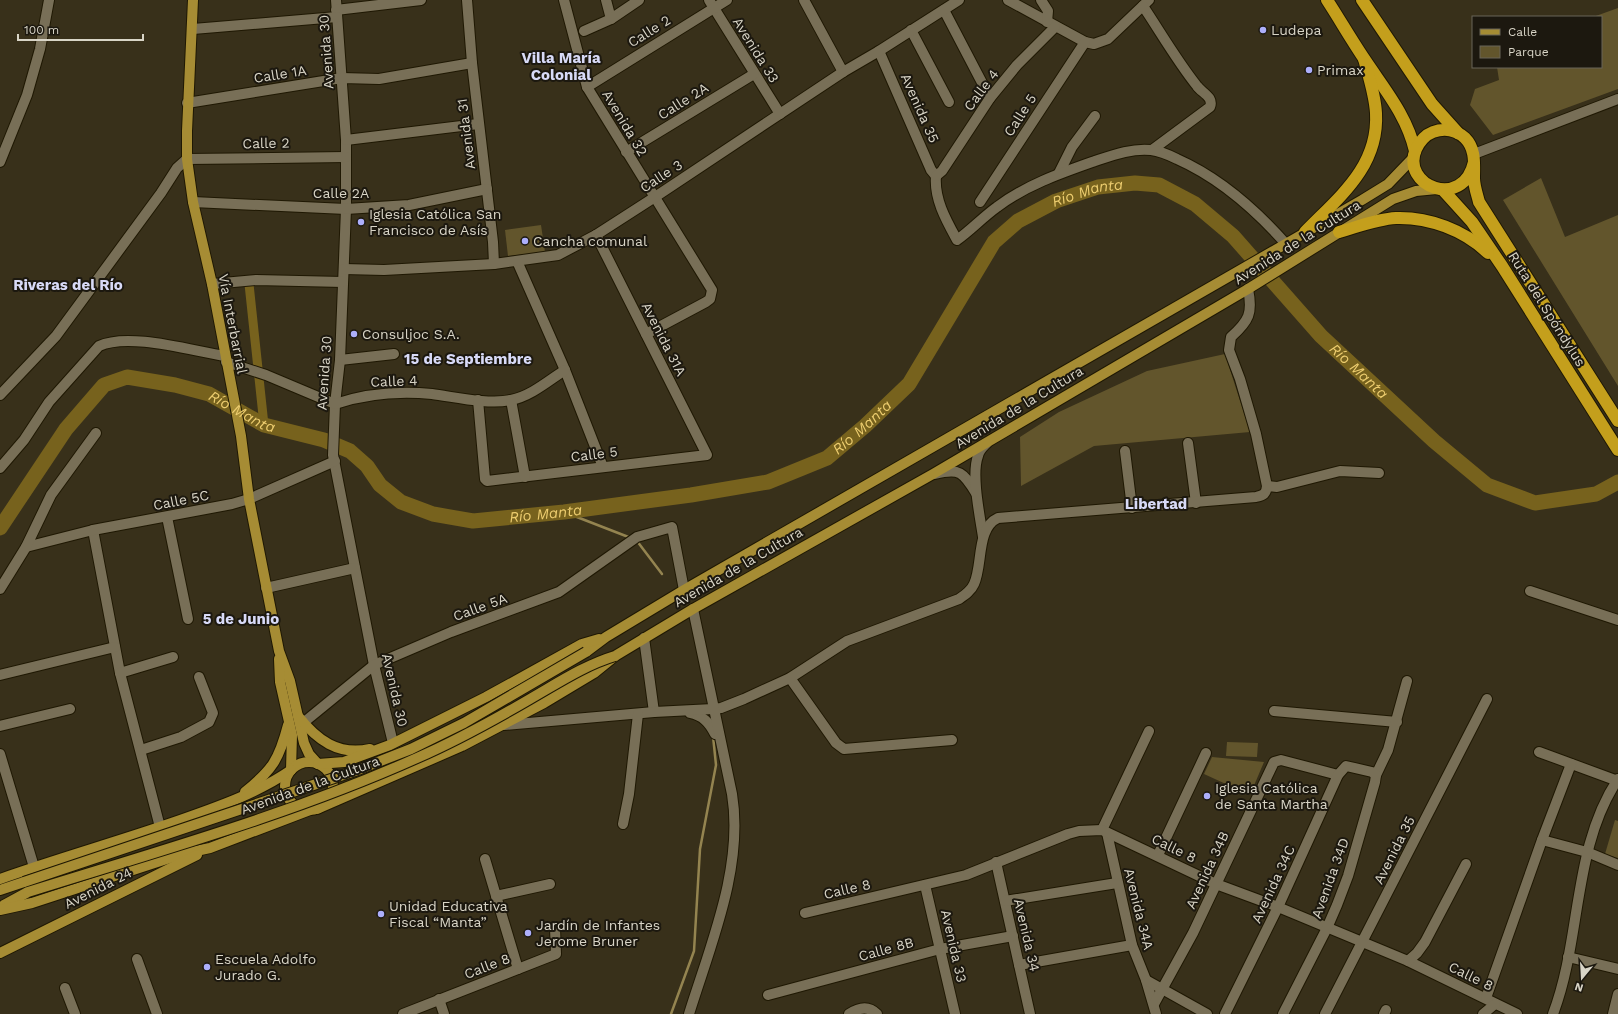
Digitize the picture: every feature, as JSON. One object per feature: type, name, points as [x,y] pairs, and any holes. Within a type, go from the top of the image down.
[{"type":"highway","points":[[1327,0],[1364,59],[1400,112],[1407,126],[1415,154]]},
{"type":"highway","points":[[1362,0],[1432,104],[1448,124],[1469,143],[1474,158],[1468,179],[1461,185],[1452,189],[1440,190],[1429,186],[1420,177],[1414,165],[1415,154],[1419,143],[1433,132],[1446,130],[1459,134]]},
{"type":"highway","points":[[1305,232],[1348,190],[1361,171],[1371,149],[1376,125],[1376,112],[1364,59]]},
{"type":"highway","name":"Ruta del Spóndylus","points":[[1474,158],[1475,189],[1479,202],[1618,421]]},
{"type":"highway","name":"Ruta del Spóndylus","points":[[1440,190],[1472,222],[1502,266],[1618,450]]},
{"type":"highway","points":[[1339,232],[1370,223],[1395,218],[1418,220],[1441,225],[1462,234],[1480,245],[1502,266]]},
{"type":"main road","name":"Vía Interbarrial","points":[[194,0],[187,103],[187,159],[193,202],[212,284],[241,436],[249,499],[279,651],[290,681],[300,719],[304,743],[309,754],[318,764]]},
{"type":"main road","name":"Avenida de la Cultura","points":[[0,890],[355,771],[411,749],[464,723],[586,652],[606,637],[684,590],[1236,274],[1388,184],[1415,154]]},
{"type":"main road","name":"Avenida de la Cultura","points":[[0,908],[32,903],[182,854],[210,848],[314,810],[407,771],[504,725],[594,674],[615,656],[692,609],[988,442],[1250,288],[1339,232],[1405,193],[1440,190]]},
{"type":"main road","name":"Avenida de la Cultura","points":[[318,764],[344,762],[392,744],[486,697],[582,644],[606,637]]},
{"type":"main road","name":"Vía Interbarrial","points":[[279,651],[280,682],[289,722],[292,745],[291,770]]},
{"type":"main road","name":"Avenida de la Cultura","points":[[0,908],[28,892],[306,804],[359,784],[420,757],[501,716],[594,662],[615,656]]},
{"type":"main road","points":[[300,719],[322,742],[341,750],[366,750],[392,744]]},
{"type":"main road","points":[[234,801],[268,772],[276,760],[289,722]]},
{"type":"main road","points":[[304,763],[318,764],[329,773],[333,787],[329,800],[314,810],[302,810],[295,806],[288,796],[285,785],[287,777],[291,770],[304,763]]},
{"type":"main road","name":"Avenida de la Cultura","points":[[0,879],[160,827],[234,801],[265,786],[291,770]]},
{"type":"main road","name":"Avenida 24","points":[[0,953],[210,848]]},
{"type":"street","points":[[1,158],[27,95],[40,49],[48,0]]},
{"type":"street","points":[[193,28],[336,9],[421,0]]},
{"type":"street","name":"Avenida 31","points":[[467,0],[478,124],[487,189],[494,264]]},
{"type":"street","name":"Avenida 32","points":[[564,0],[587,87],[712,290],[710,299],[706,302],[646,334]]},
{"type":"street","points":[[606,0],[611,19]]},
{"type":"street","points":[[584,31],[611,19],[639,0]]},
{"type":"street","name":"Calle 2","points":[[587,87],[711,4],[726,0]]},
{"type":"street","points":[[804,0],[843,72]]},
{"type":"street","name":"Calle 3","points":[[344,269],[384,270],[494,264],[558,255],[596,235],[843,72],[959,0]]},
{"type":"street","points":[[1008,0],[1085,42],[1094,44],[1108,40],[1146,3],[1198,87],[1212,103],[1210,108],[1152,150]]},
{"type":"street","points":[[1041,0],[1048,11],[1051,24]]},
{"type":"street","name":"Avenida 33","points":[[711,4],[780,114]]},
{"type":"street","name":"Avenida 30","points":[[336,9],[346,140],[346,209],[344,282],[340,360],[335,408],[334,458],[374,665],[392,744]]},
{"type":"street","points":[[944,10],[990,98]]},
{"type":"street","name":"Calle 4","points":[[936,176],[942,171],[990,98],[1051,24]]},
{"type":"street","points":[[911,30],[949,102]]},
{"type":"street","name":"Calle 5","points":[[980,202],[1085,42]]},
{"type":"street","name":"Avenida 35","points":[[879,51],[931,170],[936,176]]},
{"type":"street","name":"Calle 1A","points":[[187,103],[342,78],[379,79],[472,63]]},
{"type":"street","name":"Calle 2A","points":[[626,152],[754,74]]},
{"type":"street","points":[[1474,158],[1618,99]]},
{"type":"street","points":[[1059,174],[1072,146],[1095,116]]},
{"type":"street","points":[[346,140],[478,124]]},
{"type":"street","points":[[936,176],[935,186],[938,197],[945,218],[957,240],[996,207],[1033,185],[1115,154],[1136,150],[1152,150],[1193,166],[1223,185],[1262,217],[1282,246]]},
{"type":"street","name":"Calle 2","points":[[187,159],[346,157]]},
{"type":"street","points":[[0,396],[56,336],[161,193],[169,179],[187,159]]},
{"type":"street","name":"Calle 2A","points":[[193,202],[346,209],[409,205],[487,189]]},
{"type":"street","name":"Avenida 31A","points":[[596,235],[707,455]]},
{"type":"street","points":[[517,261],[565,370],[603,467]]},
{"type":"street","points":[[212,284],[256,280],[344,282]]},
{"type":"street","points":[[676,712],[721,708],[744,699],[790,678],[848,641],[959,599],[969,592],[974,584],[986,529],[993,520],[998,518],[1196,503],[1263,496],[1266,492],[1267,486],[1256,434],[1240,379],[1229,350],[1231,337],[1245,325],[1249,316],[1251,304],[1250,288]]},
{"type":"street","points":[[0,468],[24,440],[49,402],[99,346],[110,342],[127,341],[157,344],[226,362],[262,374],[335,408]]},
{"type":"street","points":[[340,360],[394,354]]},
{"type":"street","name":"Calle 4","points":[[335,408],[357,397],[399,394],[429,394],[478,400],[511,400],[532,391],[565,370]]},
{"type":"street","name":"Calle 5","points":[[478,400],[484,479],[489,482],[707,455]]},
{"type":"street","points":[[511,400],[525,477]]},
{"type":"street","points":[[0,589],[26,547],[51,495],[96,433]]},
{"type":"street","points":[[983,541],[977,495],[976,465],[978,456],[988,442]]},
{"type":"street","points":[[1188,443],[1196,503]]},
{"type":"street","points":[[1125,451],[1132,508]]},
{"type":"street","name":"Calle 5C","points":[[26,547],[94,530],[167,517],[249,499],[334,458]]},
{"type":"street","points":[[933,474],[952,470],[962,474],[977,495]]},
{"type":"street","points":[[1267,486],[1277,487],[1340,471],[1379,472]]},
{"type":"street","points":[[167,517],[188,618]]},
{"type":"street","name":"Calle 5A","points":[[300,719],[374,665],[451,632],[559,592],[637,537],[672,526],[684,590]]},
{"type":"street","points":[[94,530],[120,673],[160,827]]},
{"type":"street","points":[[266,588],[356,568]]},
{"type":"street","points":[[1530,591],[1618,620]]},
{"type":"street","points":[[689,1014],[713,942],[734,849],[735,812],[692,609]]},
{"type":"street","points":[[644,638],[654,712]]},
{"type":"street","points":[[0,675],[115,647]]},
{"type":"street","points":[[120,673],[173,657]]},
{"type":"street","points":[[141,750],[181,738],[209,722],[213,713],[199,677]]},
{"type":"street","points":[[790,678],[836,742],[844,749],[952,740]]},
{"type":"street","name":"Avenida 34D","points":[[1283,1014],[1327,928],[1350,869],[1364,826],[1376,775],[1388,750],[1397,722],[1407,681]]},
{"type":"street","name":"Avenida 35","points":[[1325,1014],[1487,699]]},
{"type":"street","points":[[0,726],[70,709]]},
{"type":"street","points":[[1274,711],[1397,722]]},
{"type":"street","points":[[504,725],[654,712],[692,713],[707,720],[721,749]]},
{"type":"street","points":[[623,824],[629,794],[638,714]]},
{"type":"street","points":[[1105,831],[1149,731]]},
{"type":"street","points":[[1539,752],[1618,780],[1610,790],[1595,825],[1587,852],[1568,956],[1553,1014]]},
{"type":"street","points":[[0,754],[34,867]]},
{"type":"street","points":[[1158,855],[1206,754]]},
{"type":"street","name":"Avenida 34B","points":[[1155,1009],[1163,989],[1193,933],[1274,762],[1281,760],[1338,775]]},
{"type":"street","points":[[1486,998],[1542,840],[1571,764]]},
{"type":"street","name":"Avenida 34C","points":[[1225,1014],[1278,907],[1338,775],[1346,766],[1372,772],[1376,775]]},
{"type":"street","name":"Calle 8","points":[[805,913],[966,875],[1068,834],[1079,831],[1105,831],[1216,884],[1278,907],[1408,961],[1517,1014]]},
{"type":"street","name":"Avenida 34A","points":[[1105,831],[1132,945],[1146,980],[1155,1009]]},
{"type":"street","points":[[1542,840],[1587,852],[1618,864]]},
{"type":"street","points":[[485,859],[518,969]]},
{"type":"street","name":"Avenida 34","points":[[996,862],[1030,1014]]},
{"type":"street","points":[[1408,961],[1417,953],[1425,942],[1466,864]]},
{"type":"street","points":[[1005,901],[1118,883]]},
{"type":"street","points":[[496,896],[550,884]]},
{"type":"street","name":"Avenida 33","points":[[926,885],[955,1014]]},
{"type":"street","name":"Calle 8","points":[[403,1014],[556,954],[555,928]]},
{"type":"street","name":"Calle 8B","points":[[768,995],[940,949],[1013,936]]},
{"type":"street","points":[[1019,965],[1132,945]]},
{"type":"street","points":[[1568,956],[1618,969]]},
{"type":"street","points":[[137,959],[157,1014]]},
{"type":"street","points":[[1146,980],[1207,1014]]},
{"type":"street","points":[[65,988],[75,1014]]},
{"type":"street","points":[[1613,1014],[1618,994]]},
{"type":"street","points":[[439,999],[444,1014]]},
{"type":"street","points":[[1483,1014],[1495,1004]]},
{"type":"street","points":[[849,1014],[858,1008],[867,1008],[873,1010],[877,1014]]},
{"type":"green space","points":[[1618,8],[1618,89],[1493,135],[1470,105],[1475,89],[1499,80],[1497,68],[1602,68],[1602,16],[1596,16]]},
{"type":"green space","points":[[1541,178],[1565,237],[1618,215],[1618,386],[1503,200]]},
{"type":"green space","name":"Cancha comunal","points":[[541,225],[545,252],[508,256],[505,230]]},
{"type":"green space","points":[[1225,354],[1250,432],[1094,446],[1021,486],[1020,437],[1059,412],[1147,371]]},
{"type":"green space","points":[[1227,742],[1258,743],[1257,757],[1226,756]]},
{"type":"green space","points":[[1212,757],[1264,762],[1250,795],[1204,774]]},
{"type":"green space","points":[[1615,820],[1618,821],[1618,858],[1605,854]]},
{"type":"waterway","name":"Río Manta","points":[[0,528],[66,429],[104,385],[127,377],[175,385],[209,394],[264,425],[324,440],[350,451],[367,466],[380,485],[401,502],[433,514],[473,521],[564,512],[691,495],[768,482],[827,458],[865,426],[909,384],[994,242],[1018,221],[1056,201],[1098,187],[1135,183],[1159,185],[1195,204],[1233,236],[1321,336],[1434,441],[1487,485],[1535,503],[1596,494],[1618,482]]},
{"type":"waterway","points":[[249,284],[264,425]]},
{"type":"waterway","points":[[564,512],[631,538]]},
{"type":"waterway","points":[[637,541],[662,574]]},
{"type":"waterway","points":[[671,1014],[694,951],[700,849],[716,765],[713,736]]},
{"type":"place","name":"Ludepa","points":[[1263,30]]},
{"type":"place","name":"Primax","points":[[1309,70]]},
{"type":"place","name":"Iglesia Católica San Francisco de Asís","points":[[361,222]]},
{"type":"place","name":"Cancha comunal","points":[[525,241]]},
{"type":"place","name":"Consuljoc S.A.","points":[[354,334]]},
{"type":"place","name":"Iglesia Católica de Santa Martha","points":[[1207,796]]},
{"type":"place","name":"Unidad Educativa Fiscal “Manta”","points":[[381,914]]},
{"type":"place","name":"Jardín de Infantes Jerome Bruner","points":[[528,933]]},
{"type":"place","name":"Escuela Adolfo Jurado G.","points":[[207,967]]},
{"type":"district","name":"Villa María Colonial","points":[[561,66]]},
{"type":"district","name":"Riveras del Río","points":[[68,285]]},
{"type":"district","name":"15 de Septiembre","points":[[468,359]]},
{"type":"district","name":"Libertad","points":[[1156,504]]},
{"type":"district","name":"5 de Junio","points":[[241,619]]}]
